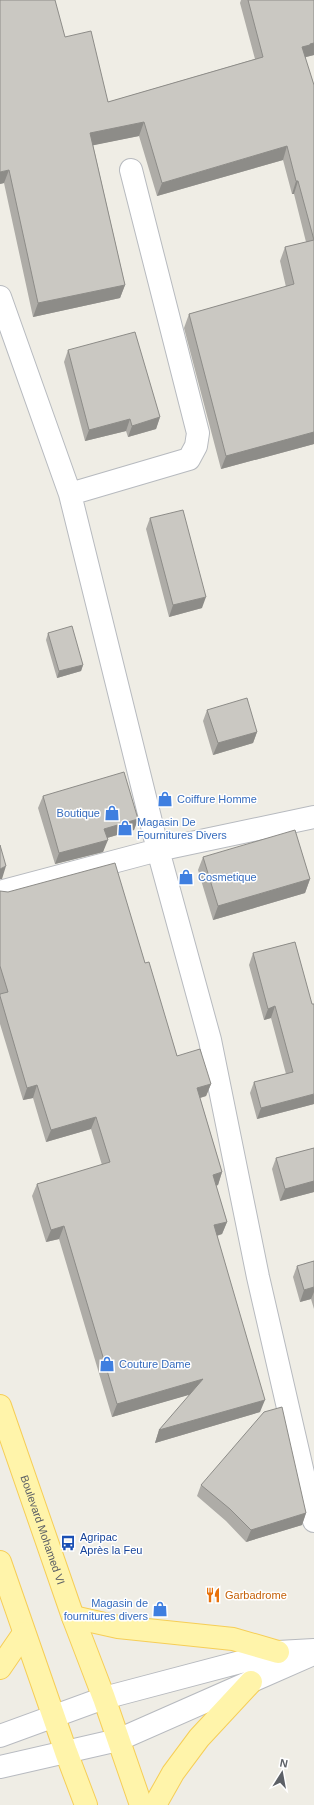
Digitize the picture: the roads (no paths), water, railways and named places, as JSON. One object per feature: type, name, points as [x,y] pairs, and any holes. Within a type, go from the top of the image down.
[{"type":"main road","name":"Boulevard Mohamed VI","points":[[0,1406],[73,1617],[104,1698],[141,1805]]},
{"type":"main road","points":[[0,1562],[86,1805]]},
{"type":"main road","points":[[73,1617],[118,1627],[233,1639],[278,1652]]},
{"type":"main road","points":[[0,1668],[24,1632]]},
{"type":"main road","points":[[155,1805],[173,1773],[199,1738],[251,1682]]},
{"type":"street","points":[[70,494],[189,460],[197,439],[198,433],[131,170]]},
{"type":"street","points":[[0,297],[70,494],[158,850],[210,1040],[258,1277],[314,1520]]},
{"type":"street","points":[[0,892],[158,850],[314,817]]},
{"type":"street","points":[[0,1736],[104,1698],[278,1652],[314,1650]]},
{"type":"street","points":[[0,1767],[118,1740],[314,1654]]},
{"type":"place","name":"Coiffure Homme","points":[[165,799]]},
{"type":"place","name":"Boutique","points":[[112,813]]},
{"type":"place","name":"Magasin De Fournitures Divers","points":[[125,828]]},
{"type":"place","name":"Cosmetique","points":[[186,877]]},
{"type":"place","name":"Couture Dame","points":[[107,1364]]},
{"type":"place","name":"Agripac Après la Feu","points":[[68,1543]]},
{"type":"place","name":"Garbadrome","points":[[213,1595]]},
{"type":"place","name":"Magasin de fournitures divers","points":[[160,1609]]}]
